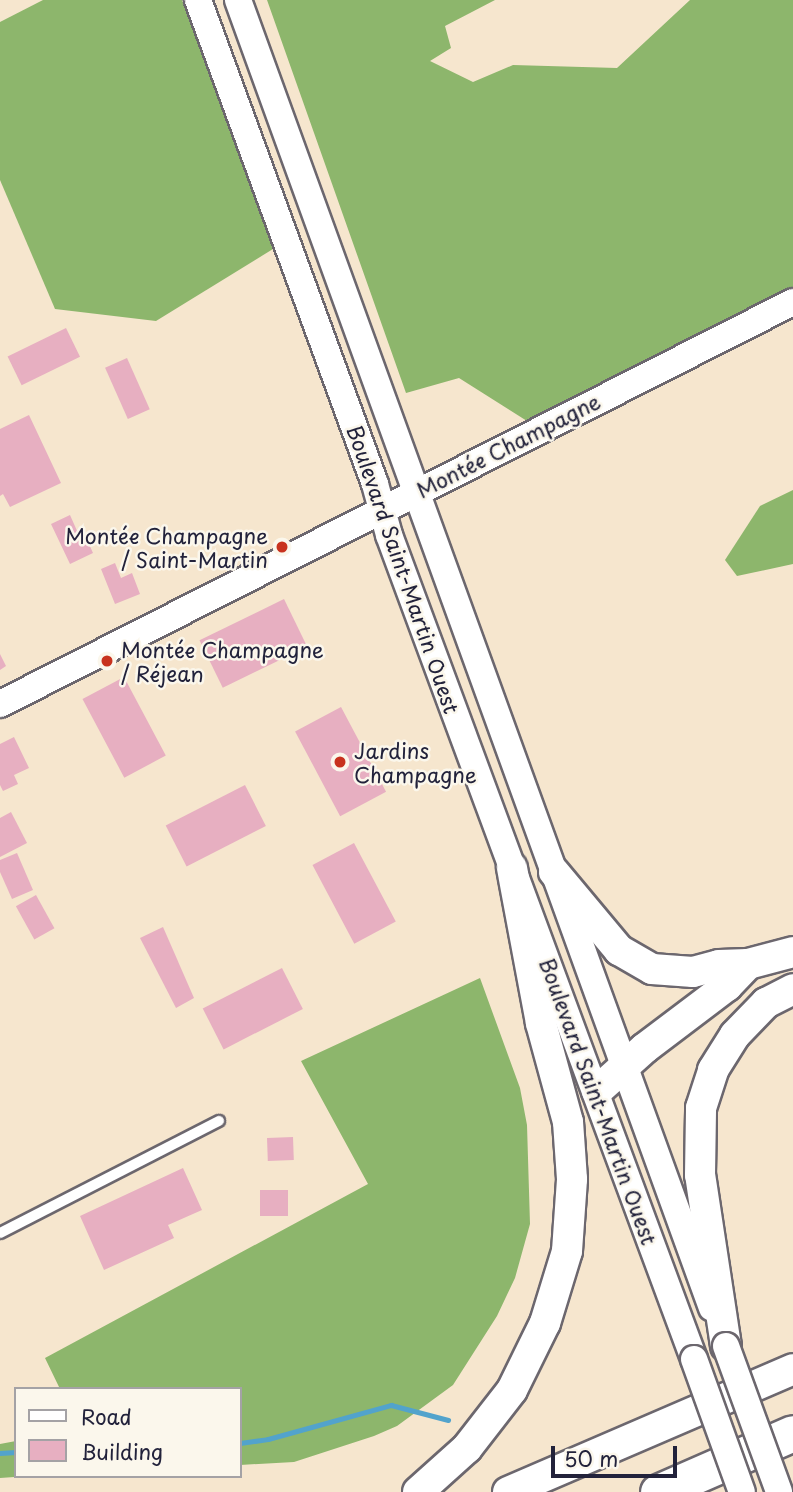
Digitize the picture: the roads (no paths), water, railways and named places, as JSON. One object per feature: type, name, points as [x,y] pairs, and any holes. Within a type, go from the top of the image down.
[{"type":"highway","points":[[658,1492],[793,1433]]},
{"type":"main road","name":"Boulevard Saint-Martin Ouest","points":[[198,0],[512,868],[597,1091],[742,1492]]},
{"type":"main road","name":"Boulevard Saint-Martin Ouest","points":[[238,0],[779,1492]]},
{"type":"main road","name":"Montée Champagne","points":[[0,704],[793,302]]},
{"type":"main road","points":[[418,1492],[461,1454],[512,1390],[545,1324],[566,1251],[572,1179],[568,1122],[541,1023],[512,868]]},
{"type":"main road","points":[[554,872],[619,950],[644,966],[672,973],[748,964],[793,953]]},
{"type":"main road","points":[[597,1091],[727,986],[748,964]]},
{"type":"main road","points":[[726,1346],[700,1175],[701,1108],[713,1070],[735,1035],[766,1003],[793,989]]},
{"type":"main road","points":[[761,1384],[793,1363]]},
{"type":"main road","points":[[508,1492],[793,1370]]},
{"type":"lane","points":[[0,1233],[219,1121]]},
{"type":"waterway","points":[[242,1443],[268,1439],[391,1405],[448,1420]]},
{"type":"waterway","points":[[0,1453],[14,1452]]},
{"type":"place","name":"Montée Champagne / Saint-Martin","points":[[282,547]]},
{"type":"place","name":"Montée Champagne / Réjean","points":[[107,661]]},
{"type":"place","name":"Jardins Champagne","points":[[340,762]]}]
